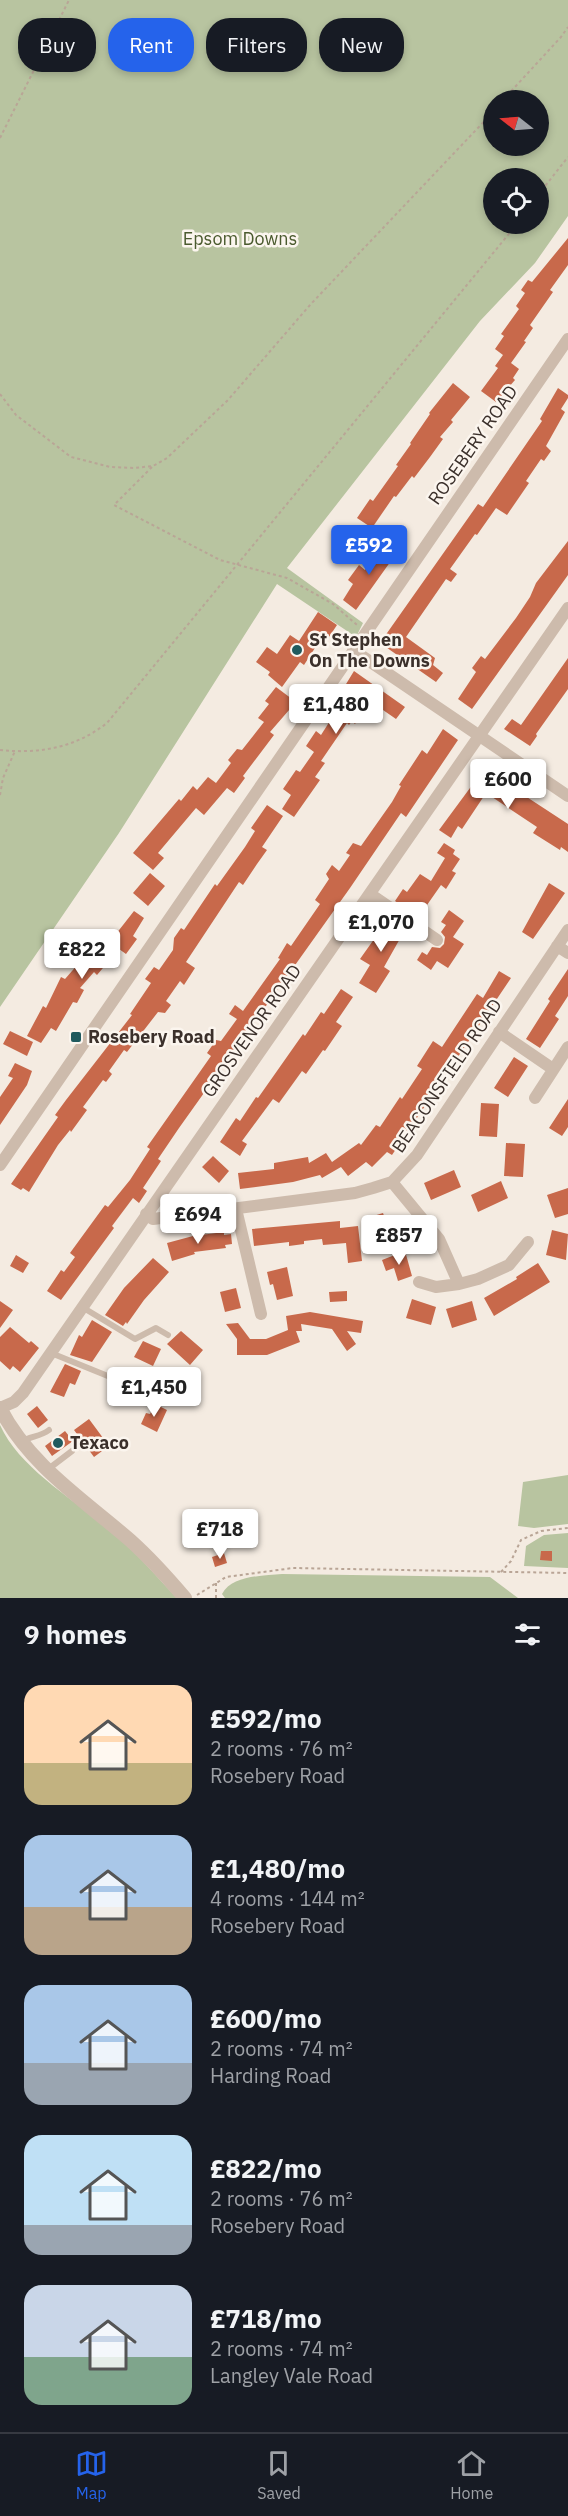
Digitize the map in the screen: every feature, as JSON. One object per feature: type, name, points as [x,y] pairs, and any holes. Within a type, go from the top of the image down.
[{"type":"street","name":"ROSEBERY ROAD","points":[[0,1165],[568,339]]},
{"type":"street","name":"GROSVENOR ROAD","points":[[0,1408],[23,1393],[568,608]]},
{"type":"street","points":[[353,650],[568,796]]},
{"type":"street","points":[[370,894],[437,940]]},
{"type":"street","name":"BEACONSFIELD ROAD","points":[[392,1182],[417,1155],[499,1032],[563,949],[568,930]]},
{"type":"street","points":[[499,1032],[553,1069]]},
{"type":"street","points":[[536,1098],[568,1047]]},
{"type":"street","points":[[146,1214],[153,1219],[236,1209],[355,1193],[392,1182],[440,1239],[459,1284]]},
{"type":"street","points":[[236,1209],[261,1314]]},
{"type":"street","points":[[419,1282],[436,1287],[478,1279],[508,1264],[528,1242]]},
{"type":"street","points":[[0,1408],[20,1442],[47,1470],[133,1543],[185,1598]]},
{"type":"lane","points":[[82,1307],[135,1339],[156,1328],[168,1335]]},
{"type":"lane","points":[[51,1353],[135,1388]]},
{"type":"lane","points":[[20,1442],[31,1436],[42,1435],[49,1430]]},
{"type":"lane","points":[[47,1470],[72,1451]]},
{"type":"path","points":[[0,138],[69,0]]},
{"type":"path","points":[[512,90],[568,27]]},
{"type":"path","points":[[366,633],[333,603],[286,578],[220,560],[114,505],[153,466],[167,458],[228,400],[310,305],[483,123]]},
{"type":"path","points":[[549,181],[568,157]]},
{"type":"path","points":[[0,750],[27,753],[61,746],[90,736],[107,723],[239,564],[378,389],[509,234]]},
{"type":"path","points":[[0,394],[15,415],[71,457],[110,466],[134,468],[153,466]]},
{"type":"path","points":[[0,795],[3,778],[15,751]]},
{"type":"path","points":[[501,1572],[511,1561],[521,1540],[541,1531],[568,1528]]},
{"type":"path","points":[[192,1598],[226,1577],[293,1568],[568,1573]]},
{"type":"path","points":[[216,1582],[216,1598]]},
{"type":"green space","name":"Epsom Downs","points":[[0,0],[568,0],[568,216],[535,263],[480,321],[287,568],[363,623],[356,637],[277,584],[119,833],[0,1007]]},
{"type":"green space","points":[[0,1425],[22,1458],[120,1539],[177,1598],[0,1598]]},
{"type":"green space","points":[[568,1475],[568,1524],[534,1528],[518,1526],[523,1482]]},
{"type":"green space","points":[[568,1533],[568,1568],[524,1566],[526,1546],[544,1535]]},
{"type":"green space","points":[[282,1574],[490,1577],[518,1598],[225,1598],[222,1594],[233,1583],[240,1580]]},
{"type":"building","points":[[568,238],[568,265],[550,290],[553,292],[530,325],[533,328],[524,341],[526,342],[511,363],[519,369],[513,378],[515,380],[496,402],[481,391],[498,368],[495,366],[503,355],[495,349],[504,336],[501,334],[519,309],[516,306],[525,293],[521,290],[528,280],[532,282]]},
{"type":"building","points":[[453,383],[470,397],[451,420],[453,422],[440,437],[443,439],[430,457],[414,478],[412,476],[396,497],[394,496],[372,528],[357,518],[370,499],[373,501],[398,466],[396,465],[429,413]]},
{"type":"building","points":[[558,388],[568,395],[568,398],[561,409],[565,412],[546,446],[551,451],[544,461],[541,459],[526,481],[529,483],[507,515],[496,508],[477,535],[475,534],[450,569],[457,574],[451,582],[446,579],[406,637],[435,658],[433,665],[443,673],[436,682],[380,643],[478,504],[483,507],[542,421],[540,419]]},
{"type":"building","points":[[568,541],[568,575],[472,709],[458,699],[476,672],[472,668],[481,656],[485,659],[516,618],[536,583]]},
{"type":"building","points":[[384,542],[398,551],[356,610],[343,600],[353,584],[348,580],[359,565],[365,570]]},
{"type":"building","points":[[318,612],[337,625],[327,640],[322,637],[304,665],[300,662],[282,687],[268,675],[270,672],[256,662],[267,647],[277,654],[290,635],[299,641]]},
{"type":"building","points":[[568,658],[568,689],[530,746],[504,729],[512,719],[521,725]]},
{"type":"building","points":[[354,671],[405,707],[396,719],[370,701],[355,724],[352,721],[349,725],[347,723],[321,761],[325,763],[315,777],[320,780],[294,817],[282,809],[291,795],[283,789],[296,770],[300,772],[314,752],[306,746],[316,731],[321,735],[337,710],[332,707]]},
{"type":"building","points":[[276,687],[296,702],[270,732],[274,735],[243,776],[245,778],[234,793],[227,788],[204,815],[196,808],[158,853],[164,858],[153,870],[133,853],[193,786],[197,790],[208,777],[216,783],[231,763],[228,760],[237,749],[242,750],[264,722],[258,718],[269,704],[265,701]]},
{"type":"building","points":[[443,729],[458,740],[406,817],[401,813],[179,1128],[158,1159],[161,1161],[143,1188],[147,1191],[139,1203],[133,1198],[61,1300],[47,1291],[61,1270],[64,1272],[75,1257],[70,1253],[105,1205],[108,1207],[130,1180],[150,1149],[147,1147],[211,1056],[207,1053],[216,1040],[221,1041],[237,1019],[229,1014],[235,1005],[243,1011],[280,959],[278,958],[287,943],[291,946],[320,904],[315,900],[329,879],[326,874],[332,865],[339,871],[350,855],[346,853],[353,843],[361,846],[392,802],[401,786],[399,785],[422,750],[427,754]]},
{"type":"building","points":[[484,769],[568,824],[568,852],[561,847],[560,850],[533,833],[537,827],[486,793],[462,829],[458,826],[451,838],[439,830]]},
{"type":"building","points":[[267,805],[283,816],[262,847],[267,850],[243,885],[239,882],[186,962],[195,968],[184,985],[180,981],[166,1001],[171,1005],[165,1013],[158,1012],[127,1052],[124,1050],[109,1071],[112,1074],[106,1082],[103,1080],[83,1107],[87,1110],[58,1145],[29,1192],[11,1184],[58,1117],[55,1115],[132,1015],[130,1014],[151,983],[145,979],[154,967],[159,970],[173,950],[174,938],[181,928],[184,930],[215,884],[217,886],[245,847],[255,831],[251,828]]},
{"type":"building","points":[[444,843],[455,850],[453,854],[460,859],[452,871],[456,873],[446,889],[441,885],[427,905],[424,903],[415,915],[395,901],[403,889],[407,892],[420,874],[431,881],[445,858],[437,853]]},
{"type":"building","points":[[150,873],[165,886],[148,906],[133,893]]},
{"type":"building","points":[[549,883],[565,893],[533,939],[522,932]]},
{"type":"building","points":[[449,910],[464,921],[453,937],[464,944],[448,968],[437,961],[431,970],[417,960],[422,952],[427,955],[432,947],[440,948],[444,944],[445,937],[441,932],[446,925],[441,922]]},
{"type":"building","points":[[134,911],[144,918],[133,936],[137,939],[126,954],[119,949],[97,975],[94,972],[80,988],[84,990],[77,1003],[73,1002],[56,1031],[51,1028],[41,1043],[27,1036],[43,1006],[46,1008],[61,977],[65,979],[79,963],[81,966],[100,944],[105,948]]},
{"type":"building","points":[[386,915],[406,928],[384,967],[390,971],[376,993],[359,983],[370,965],[360,959],[377,935],[373,932]]},
{"type":"building","points":[[568,969],[568,996],[555,1016],[559,1019],[540,1048],[526,1039]]},
{"type":"building","points":[[499,971],[511,978],[392,1155],[387,1152],[372,1167],[366,1162],[348,1176],[341,1167],[322,1178],[320,1175],[293,1182],[240,1189],[238,1173],[274,1169],[274,1163],[308,1157],[309,1163],[326,1153],[332,1162],[359,1143],[361,1145],[376,1125],[380,1127],[400,1097],[402,1099],[422,1069],[417,1066],[433,1041],[442,1047],[477,994],[483,998]]},
{"type":"building","points":[[341,989],[353,997],[336,1022],[342,1026],[325,1051],[323,1050],[306,1074],[302,1071],[279,1103],[273,1099],[242,1141],[247,1144],[240,1156],[220,1142],[236,1118],[240,1121],[303,1034],[305,1036],[321,1012],[324,1014]]},
{"type":"building","points":[[10,1031],[33,1042],[27,1056],[3,1044]]},
{"type":"building","points":[[514,1057],[528,1066],[508,1097],[494,1088]]},
{"type":"building","points":[[15,1063],[32,1071],[27,1085],[0,1125],[0,1097],[13,1078],[8,1076]]},
{"type":"building","points":[[568,1099],[568,1127],[562,1136],[549,1128]]},
{"type":"building","points":[[481,1103],[499,1104],[497,1137],[479,1136]]},
{"type":"building","points":[[506,1143],[525,1144],[523,1177],[504,1176]]},
{"type":"building","points":[[213,1156],[229,1171],[219,1183],[202,1167]]},
{"type":"building","points":[[454,1170],[461,1187],[431,1200],[424,1183]]},
{"type":"building","points":[[501,1181],[508,1198],[478,1212],[471,1195]]},
{"type":"building","points":[[568,1188],[568,1214],[555,1218],[547,1195]]},
{"type":"building","points":[[383,1213],[388,1227],[372,1233],[367,1218]]},
{"type":"building","points":[[340,1221],[340,1228],[358,1226],[362,1261],[348,1263],[346,1243],[323,1245],[322,1239],[289,1246],[289,1242],[254,1246],[252,1229]]},
{"type":"building","points":[[552,1230],[568,1234],[566,1260],[546,1255]]},
{"type":"building","points":[[224,1232],[224,1235],[231,1234],[232,1244],[225,1245],[226,1248],[194,1252],[195,1254],[172,1261],[167,1243],[193,1236]]},
{"type":"building","points":[[405,1251],[412,1276],[398,1281],[394,1268],[386,1271],[382,1260]]},
{"type":"building","points":[[16,1255],[29,1263],[23,1273],[10,1266]]},
{"type":"building","points":[[153,1258],[169,1272],[144,1300],[127,1324],[126,1322],[123,1326],[105,1315],[124,1288]]},
{"type":"building","points":[[538,1263],[550,1282],[494,1316],[484,1298],[517,1279],[516,1277]]},
{"type":"building","points":[[287,1267],[293,1296],[277,1300],[267,1272]]},
{"type":"building","points":[[236,1288],[241,1308],[225,1312],[220,1292]]},
{"type":"building","points":[[347,1291],[347,1301],[330,1302],[329,1292]]},
{"type":"building","points":[[412,1299],[436,1307],[431,1325],[406,1318]]},
{"type":"building","points":[[0,1301],[13,1310],[0,1328]]},
{"type":"building","points":[[472,1301],[477,1320],[452,1328],[446,1309]]},
{"type":"building","points":[[310,1312],[363,1321],[361,1333],[347,1331],[356,1344],[347,1351],[332,1329],[301,1324],[302,1331],[296,1331],[300,1342],[267,1355],[237,1355],[237,1339],[226,1324],[238,1323],[250,1339],[266,1339],[288,1330],[286,1316]]},
{"type":"building","points":[[92,1320],[112,1332],[92,1362],[70,1355],[79,1335],[82,1337]]},
{"type":"building","points":[[10,1327],[29,1343],[31,1341],[39,1348],[20,1372],[13,1366],[10,1370],[0,1361],[0,1337]]},
{"type":"building","points":[[181,1331],[203,1350],[190,1365],[167,1344]]},
{"type":"building","points":[[143,1341],[161,1349],[153,1366],[134,1357]]},
{"type":"building","points":[[65,1364],[81,1371],[75,1385],[70,1383],[64,1397],[50,1392]]},
{"type":"building","points":[[157,1373],[173,1380],[164,1400],[149,1392]]},
{"type":"building","points":[[155,1404],[167,1410],[157,1432],[141,1424],[146,1413],[150,1414]]},
{"type":"building","points":[[37,1406],[48,1420],[38,1428],[27,1414]]},
{"type":"building","points":[[89,1419],[109,1446],[94,1457],[74,1430]]},
{"type":"building","points":[[65,1431],[73,1441],[52,1456],[45,1446]]},
{"type":"building","points":[[541,1551],[552,1551],[552,1561],[540,1560]]},
{"type":"building","points":[[224,1553],[227,1563],[215,1567],[212,1557]]},
{"type":"place","name":"St Stephen On The Downs","points":[[297,650]]},
{"type":"place","name":"Rosebery Road","points":[[76,1037]]},
{"type":"place","name":"Texaco","points":[[58,1443]]}]
